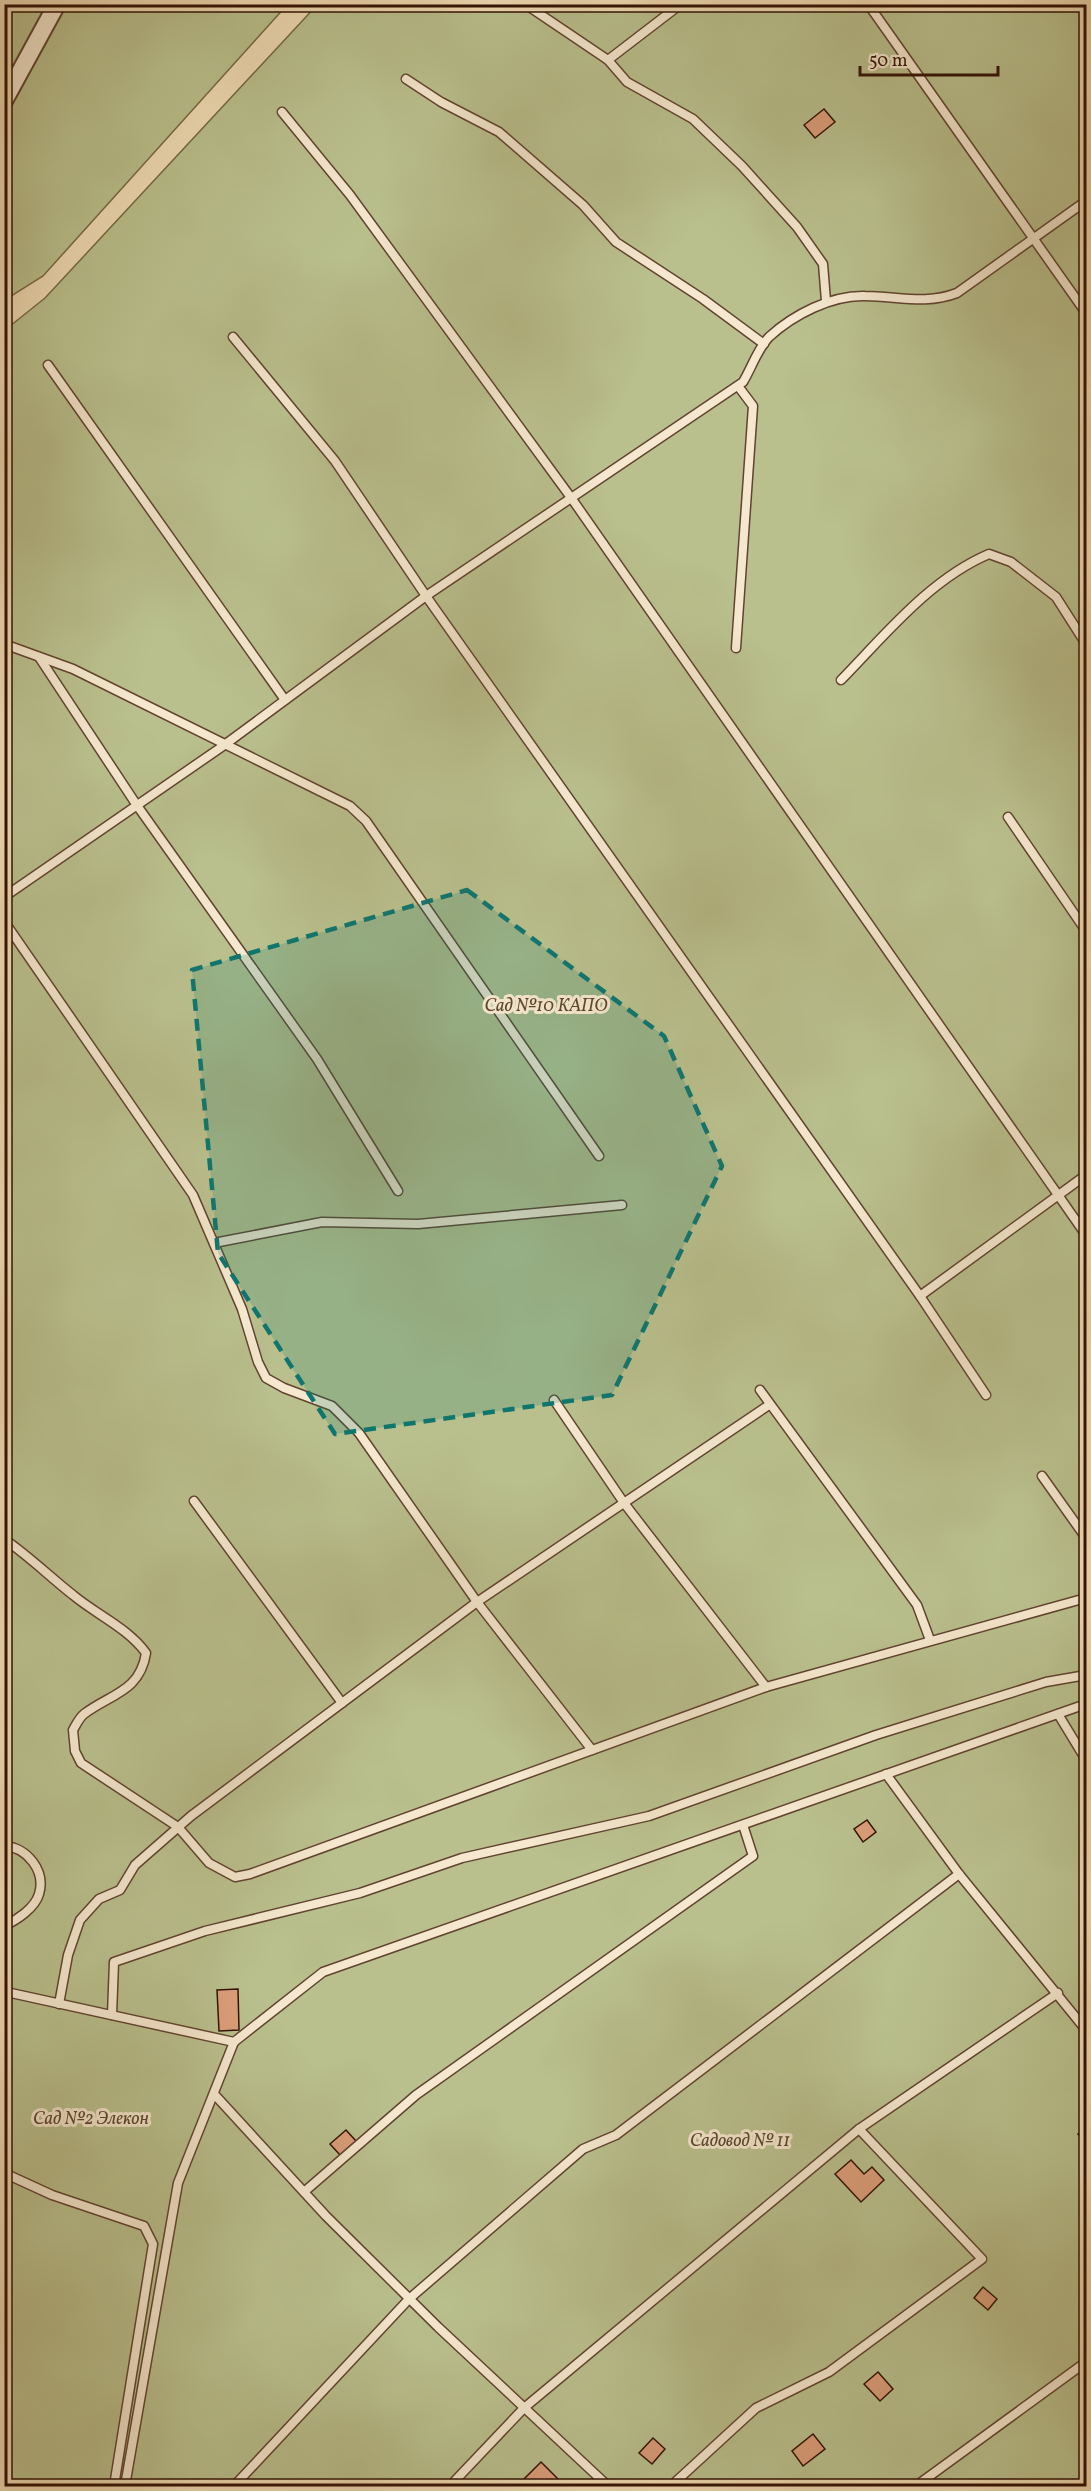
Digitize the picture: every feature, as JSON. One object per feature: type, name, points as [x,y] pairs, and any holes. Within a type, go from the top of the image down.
[{"type":"street","points":[[4,101],[57,4]]},
{"type":"lane","points":[[525,4],[608,60],[627,82],[693,119],[797,227],[823,264],[826,301]]},
{"type":"lane","points":[[608,60],[681,4]]},
{"type":"lane","points":[[868,4],[1035,237],[1086,314]]},
{"type":"lane","points":[[406,79],[441,102],[499,132],[583,205],[616,242],[703,299],[764,344]]},
{"type":"lane","points":[[282,112],[350,195],[572,499],[1086,1235]]},
{"type":"lane","points":[[4,897],[135,804],[224,746],[426,596],[738,386],[743,382],[767,338],[826,301],[863,296],[921,301],[941,299],[957,293],[1086,201]]},
{"type":"lane","points":[[233,337],[335,461],[426,596],[920,1296],[986,1395]]},
{"type":"lane","points":[[48,365],[285,700]]},
{"type":"lane","points":[[736,648],[753,406],[738,386]]},
{"type":"lane","points":[[841,680],[903,616],[965,564],[989,554],[1011,562],[1056,597],[1086,644]]},
{"type":"lane","points":[[4,644],[73,669],[224,746],[350,806],[366,821],[599,1156]]},
{"type":"lane","points":[[39,657],[135,804],[316,1059],[398,1191]]},
{"type":"lane","points":[[1008,817],[1086,931]]},
{"type":"lane","points":[[4,921],[193,1195],[242,1309],[258,1362],[266,1378],[284,1388],[333,1406],[359,1433],[477,1602],[592,1750]]},
{"type":"lane","points":[[920,1296],[1086,1175]]},
{"type":"lane","points":[[214,1243],[322,1222],[418,1224],[622,1205]]},
{"type":"lane","points":[[760,1390],[917,1605],[930,1640]]},
{"type":"lane","points":[[554,1400],[624,1503],[765,1687]]},
{"type":"lane","points":[[59,2004],[68,1955],[81,1920],[99,1899],[120,1890],[135,1865],[178,1827],[477,1602],[769,1405]]},
{"type":"lane","points":[[1042,1476],[1086,1538]]},
{"type":"lane","points":[[194,1501],[342,1703]]},
{"type":"lane","points":[[4,1539],[29,1556],[74,1596],[137,1641],[146,1653],[144,1665],[137,1678],[112,1699],[83,1715],[73,1730],[75,1751],[81,1763],[178,1827],[209,1863],[235,1877],[261,1870],[765,1687],[1086,1599]]},
{"type":"lane","points":[[112,2015],[114,1962],[205,1931],[360,1893],[462,1858],[649,1816],[876,1735],[1046,1682],[1086,1675]]},
{"type":"lane","points":[[125,2487],[178,2183],[234,2042],[323,1972],[1086,1704]]},
{"type":"lane","points":[[1058,1714],[1086,1760]]},
{"type":"lane","points":[[886,1774],[959,1874],[1086,2030]]},
{"type":"lane","points":[[304,2192],[416,2095],[753,1856],[743,1825]]},
{"type":"lane","points":[[4,1846],[15,1846],[28,1856],[40,1873],[39,1894],[20,1918],[4,1926]]},
{"type":"lane","points":[[234,2487],[409,2299],[584,2149],[616,2135],[959,1874]]},
{"type":"lane","points":[[4,1995],[11,1993],[234,2042]]},
{"type":"lane","points":[[450,2487],[524,2408],[860,2129],[1058,1993]]},
{"type":"lane","points":[[214,2094],[304,2192],[409,2299],[608,2487]]},
{"type":"lane","points":[[671,2487],[756,2408],[829,2372],[982,2259],[860,2129]]},
{"type":"lane","points":[[4,2173],[52,2194],[144,2226],[153,2244],[114,2487]]},
{"type":"lane","points":[[916,2487],[1086,2362]]},
{"type":"highlighted area","points":[[467,890],[664,1036],[722,1166],[612,1395],[335,1434],[218,1253],[192,970]]},
{"type":"green space","points":[[5,5],[287,5],[43,276],[5,300]]},
{"type":"green space","name":"Сад №10 КАПО","points":[[317,5],[1086,5],[1086,2486],[5,2486],[5,330],[45,298]]},
{"type":"building","points":[[824,109],[835,122],[815,138],[804,125]]},
{"type":"building","points":[[867,1820],[876,1832],[863,1842],[854,1829]]},
{"type":"building","points":[[238,1989],[239,2030],[219,2031],[217,1990]]},
{"type":"building","points":[[1086,2127],[1086,2144],[1078,2134]]},
{"type":"building","points":[[346,2130],[356,2141],[340,2155],[330,2144]]},
{"type":"building","points":[[851,2160],[864,2174],[872,2167],[884,2180],[861,2202],[835,2174]]},
{"type":"building","points":[[983,2287],[997,2299],[988,2310],[974,2298]]},
{"type":"building","points":[[878,2372],[893,2389],[880,2401],[864,2384]]},
{"type":"building","points":[[813,2434],[825,2449],[803,2466],[792,2451]]},
{"type":"building","points":[[653,2438],[665,2449],[652,2464],[639,2453]]},
{"type":"building","points":[[541,2462],[558,2479],[551,2486],[530,2486],[523,2480]]},
{"type":"park label","name":"Сад №2 Элекон","points":[[91,2119]]},
{"type":"park label","name":"Садовод № 11","points":[[740,2141]]}]
